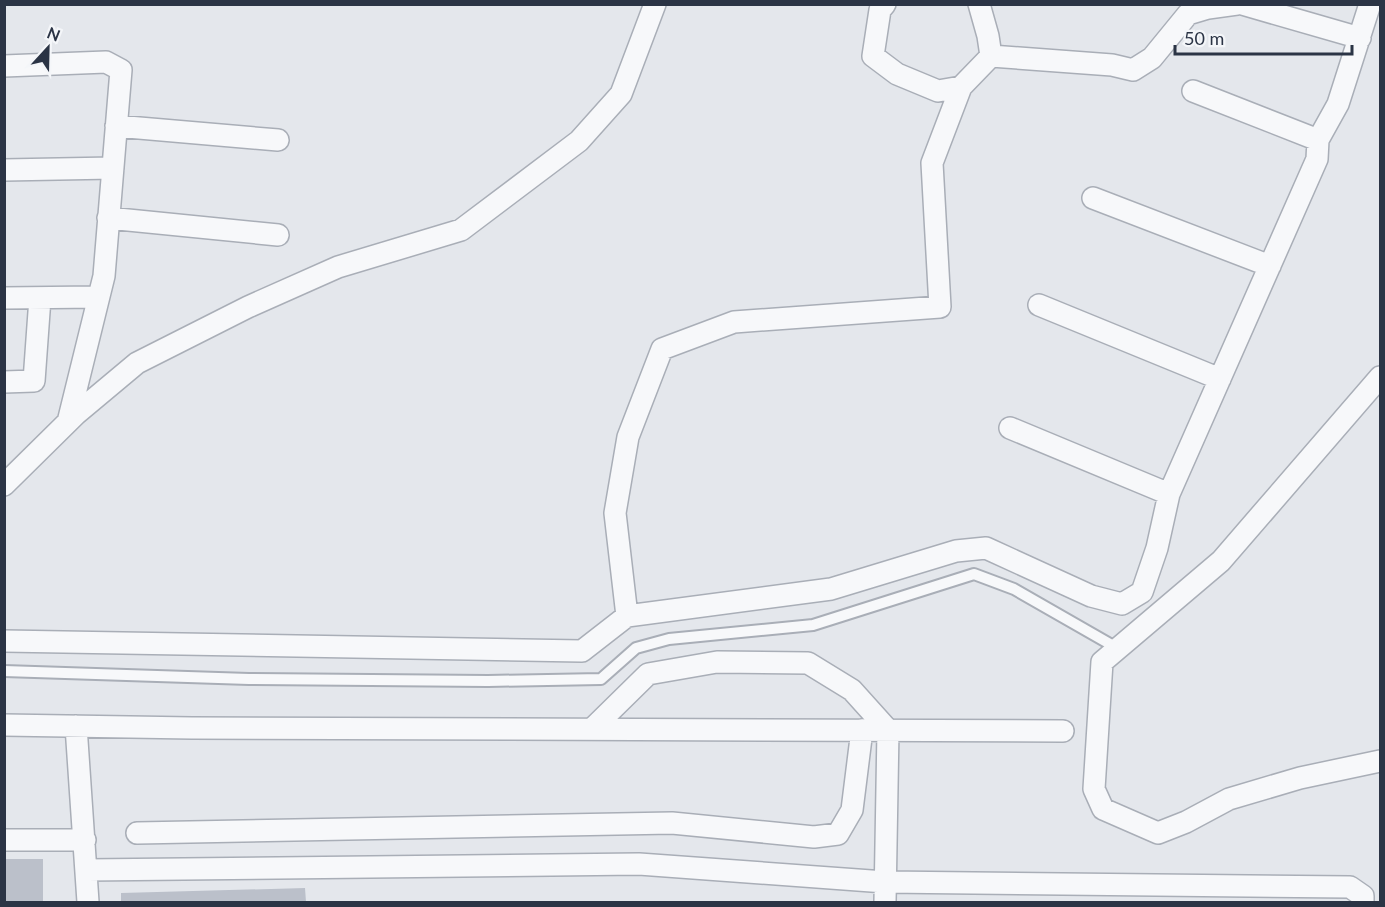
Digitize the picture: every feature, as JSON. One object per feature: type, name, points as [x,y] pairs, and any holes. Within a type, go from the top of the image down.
[{"type":"street","points":[[4,485],[68,423],[136,363],[248,307],[338,267],[461,230],[579,141],[621,94],[656,4]]},
{"type":"street","points":[[885,4],[880,10],[873,56],[897,74],[938,91],[961,87]]},
{"type":"street","points":[[979,4],[992,56]]},
{"type":"street","points":[[627,616],[615,513],[628,436],[662,349],[734,322],[940,307],[932,163],[961,87],[992,56],[1112,65],[1133,70],[1152,58],[1188,15],[1208,8],[1237,4]]},
{"type":"street","points":[[1242,4],[1359,38]]},
{"type":"street","points":[[4,641],[582,651],[627,616],[831,589],[956,551],[986,548],[1090,596],[1122,604],[1142,592],[1156,548],[1169,494],[1317,159],[1318,140],[1338,104],[1370,4]]},
{"type":"street","points":[[4,66],[106,62],[121,70],[104,276],[68,423]]},
{"type":"street","points":[[1193,91],[1318,140]]},
{"type":"street","points":[[116,126],[278,140]]},
{"type":"street","points":[[4,170],[112,168]]},
{"type":"street","points":[[1094,198],[1270,266]]},
{"type":"street","points":[[108,219],[278,235]]},
{"type":"street","points":[[4,298],[98,297]]},
{"type":"street","points":[[4,382],[34,381],[40,298]]},
{"type":"street","points":[[1040,305],[1220,379]]},
{"type":"street","points":[[1380,377],[1221,561],[1102,662],[1094,789],[1102,809],[1158,833],[1186,822],[1229,799],[1300,778],[1380,761]]},
{"type":"street","points":[[1010,428],[1169,494]]},
{"type":"street","points":[[592,729],[648,674],[717,662],[808,663],[852,690],[888,730],[885,892]]},
{"type":"street","points":[[4,725],[1063,731]]},
{"type":"street","points":[[76,726],[88,903]]},
{"type":"street","points":[[137,833],[672,824],[814,837],[838,834],[852,810],[862,730]]},
{"type":"street","points":[[4,840],[85,840]]},
{"type":"street","points":[[87,870],[639,864],[885,892],[1350,887],[1364,900]]},
{"type":"lane","points":[[4,671],[249,679],[488,681],[601,679],[636,648],[669,639],[813,625],[974,574],[1014,589],[1117,648]]},
{"type":"building","points":[[4,859],[43,859],[43,902],[4,902]]},
{"type":"building","points":[[305,888],[306,902],[121,902],[121,893]]}]
